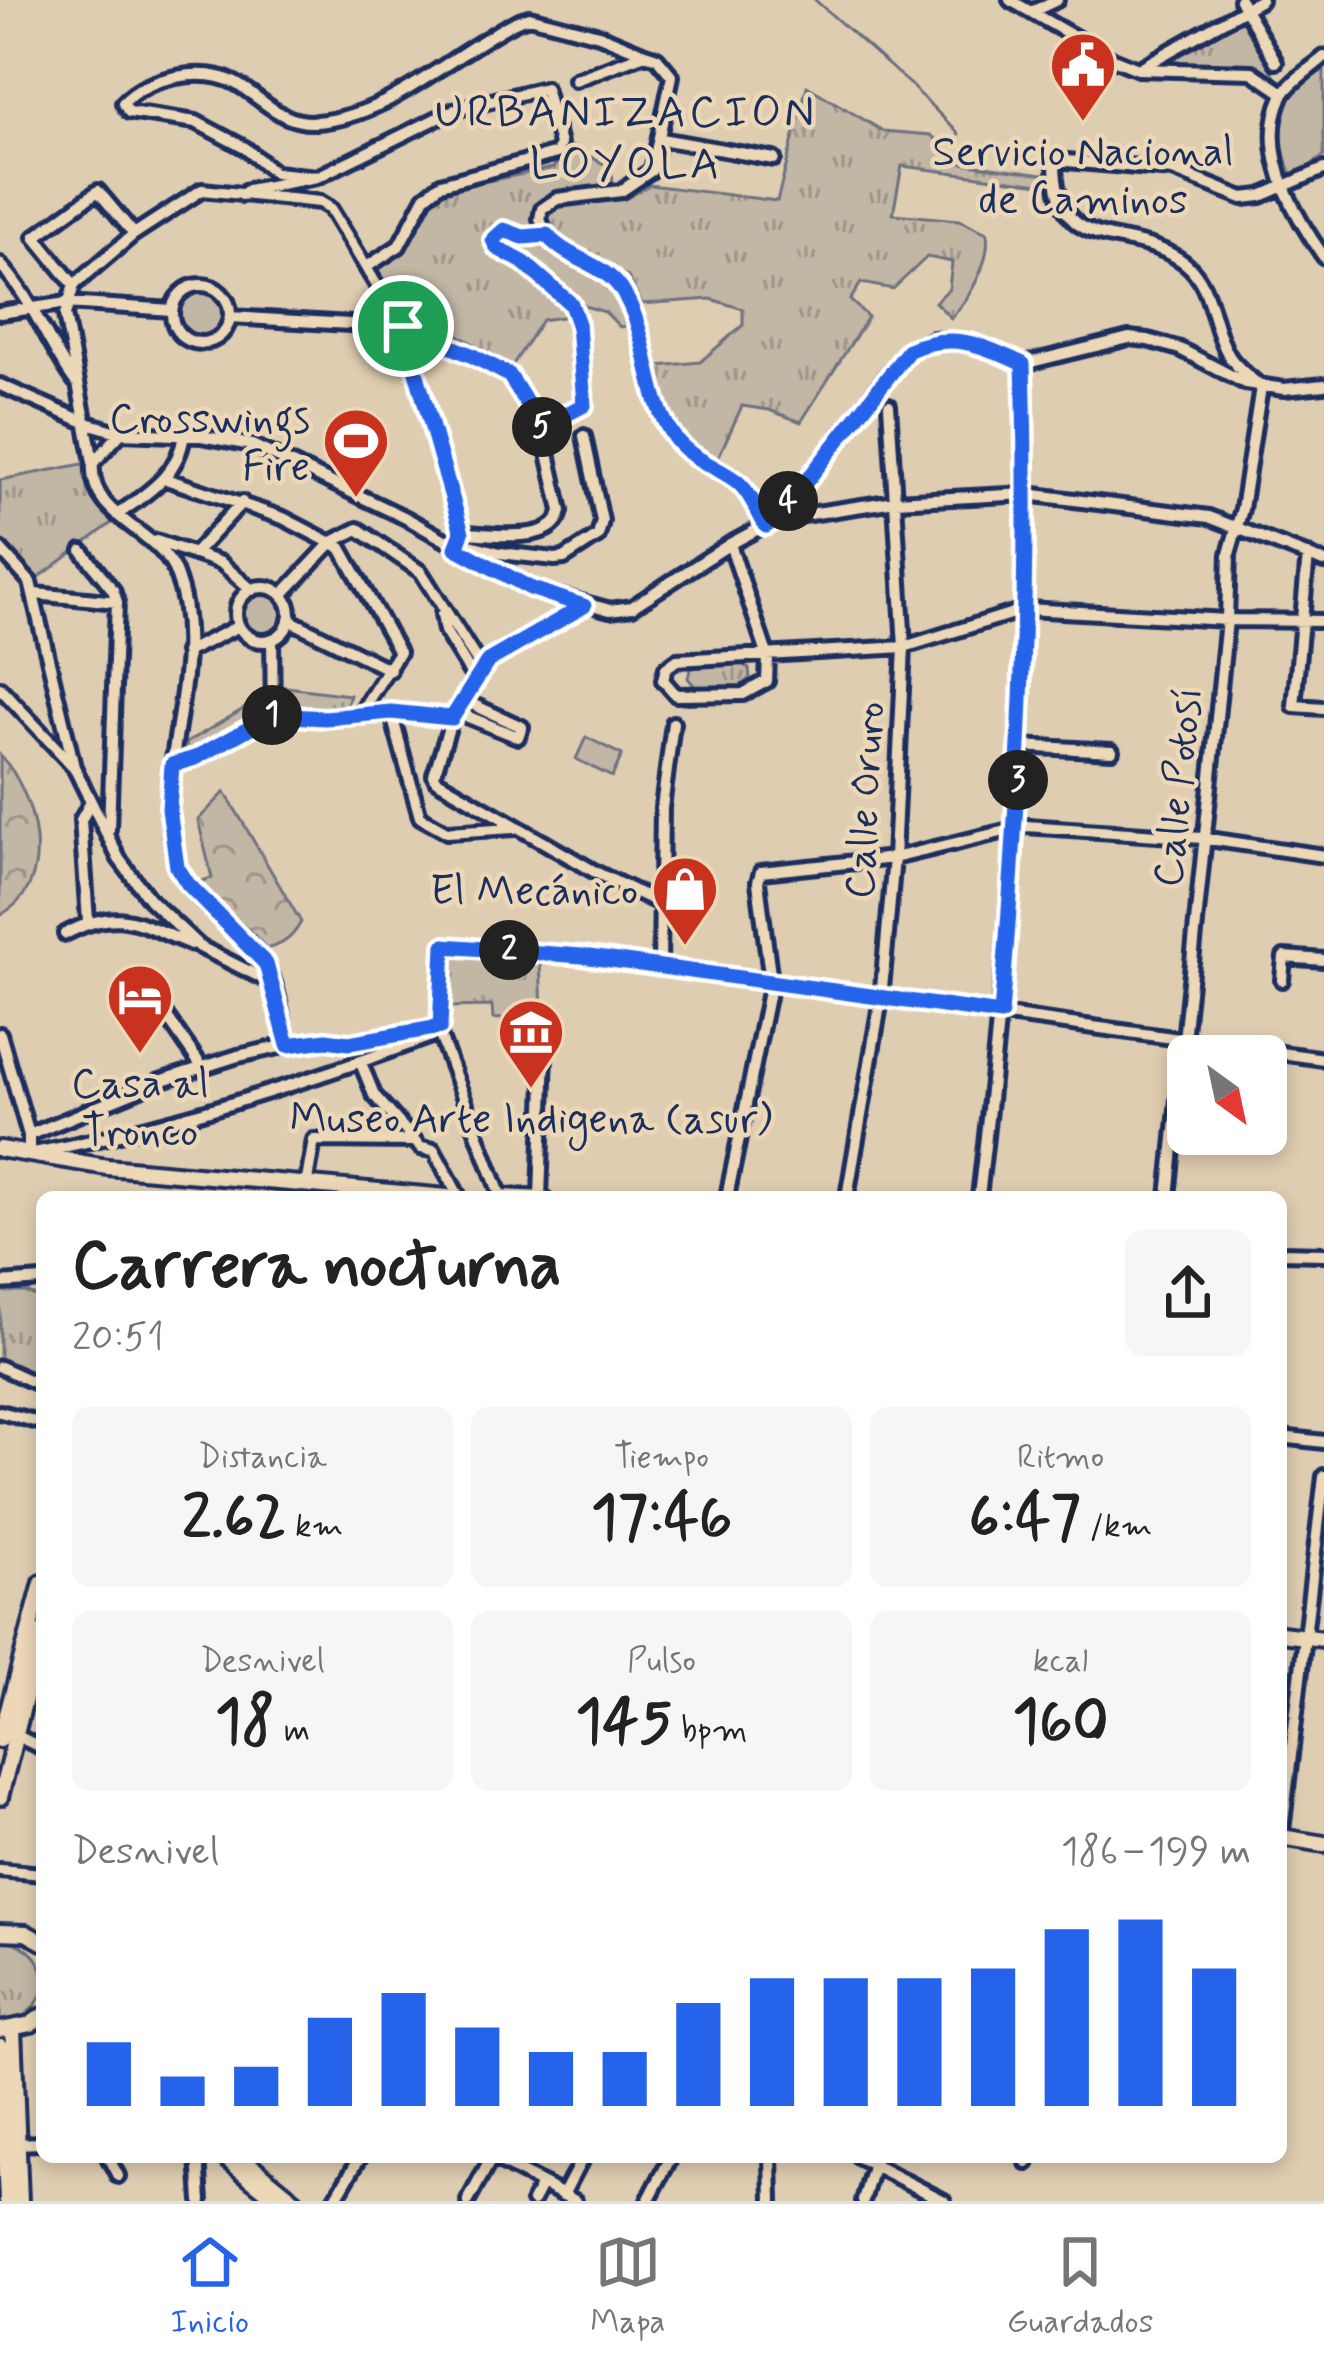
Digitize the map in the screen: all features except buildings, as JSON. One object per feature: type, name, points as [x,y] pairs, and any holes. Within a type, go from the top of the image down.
[{"type":"main road","points":[[0,1150],[107,1167],[370,1191]]},
{"type":"main road","points":[[0,1797],[5,1701],[36,1633]]},
{"type":"main road","points":[[1287,1635],[1324,1639]]},
{"type":"main road","points":[[6,1735],[36,1636]]},
{"type":"main road","points":[[1287,1838],[1324,1844]]},
{"type":"main road","points":[[2,1927],[36,1939]]},
{"type":"main road","points":[[7,2201],[6,2029],[36,2019]]},
{"type":"main road","points":[[0,2046],[7,2144],[20,2201]]},
{"type":"main road","points":[[231,2163],[271,2195],[295,2201]]},
{"type":"main road","points":[[246,2163],[271,2195]]},
{"type":"street","points":[[1010,0],[1138,69],[1252,71],[1283,93]]},
{"type":"street","points":[[1031,12],[1038,0]]},
{"type":"street","points":[[1031,12],[1057,0]]},
{"type":"street","points":[[1138,69],[1243,4],[1261,0]]},
{"type":"street","points":[[1243,4],[1276,62]]},
{"type":"street","points":[[316,177],[275,172],[245,148],[196,122],[129,112],[123,103],[148,85],[205,76],[236,83],[270,110],[289,118],[315,122],[358,112],[405,92],[529,16],[598,34],[657,58],[672,76],[652,170],[621,191],[557,199],[548,203],[540,219],[556,246],[608,273],[620,288],[641,326],[654,390],[672,434],[691,454],[736,481],[772,522]]},
{"type":"street","points":[[575,80],[645,54]]},
{"type":"street","points":[[1324,57],[1283,93],[1275,127],[1284,188],[1324,257]]},
{"type":"street","points":[[242,195],[316,177],[454,110],[545,88],[560,144],[557,153],[431,190],[399,246],[368,266]]},
{"type":"street","points":[[661,139],[774,158]]},
{"type":"street","points":[[1261,387],[1230,359],[1204,286],[1190,266],[1172,255],[1081,226],[1062,209],[1054,193],[1055,160],[1173,170],[1243,199],[1324,170]]},
{"type":"street","points":[[288,1045],[266,964],[177,867],[169,809],[186,652],[185,600],[169,556],[117,515],[96,491],[67,303],[74,285],[134,235],[202,190],[320,202],[330,208],[403,326],[459,541],[530,588],[584,606],[621,611],[632,607],[772,522],[895,501],[1027,494],[1209,517],[1324,562]]},
{"type":"street","points":[[74,285],[35,237],[98,191],[134,235]]},
{"type":"street","points":[[542,427],[584,405],[578,324],[571,304],[523,262],[497,248],[493,240],[504,230],[523,237],[547,235]]},
{"type":"street","points":[[0,264],[23,288],[51,348],[76,384]]},
{"type":"street","points":[[205,285],[224,296],[230,317],[219,337],[197,343],[178,332],[172,310],[183,291],[205,285]]},
{"type":"street","points":[[0,313],[67,303],[172,310]]},
{"type":"street","points":[[230,317],[403,326],[509,375],[542,427],[561,511],[559,521],[532,534],[459,541]]},
{"type":"street","points":[[772,522],[909,350],[934,339],[959,340],[1023,364],[1129,338],[1148,340],[1180,350],[1245,383],[1324,385]]},
{"type":"street","points":[[980,1191],[1016,829],[1027,609],[1023,364]]},
{"type":"street","points":[[0,385],[87,424],[122,433],[184,434],[252,445],[459,541],[500,553],[555,559],[598,536],[602,521],[584,436]]},
{"type":"street","name":"Calle Potosí","points":[[1186,1035],[1227,620],[1229,554],[1261,387]]},
{"type":"street","name":"Calle Oruro","points":[[848,1191],[881,999],[894,858],[904,647],[889,405]]},
{"type":"street","points":[[93,463],[122,433]]},
{"type":"street","points":[[117,515],[166,479],[182,452],[184,434]]},
{"type":"street","points":[[166,479],[242,502],[341,548],[399,652],[360,713]]},
{"type":"street","points":[[196,552],[242,502]]},
{"type":"street","points":[[282,595],[332,542],[358,529],[421,572],[442,609],[446,631],[479,675]]},
{"type":"street","points":[[147,537],[220,563],[252,590]]},
{"type":"street","points":[[730,544],[768,657],[766,681],[743,694],[676,695],[663,680],[666,668],[677,660],[768,657],[904,647],[1027,609],[1324,621]]},
{"type":"street","points":[[0,549],[22,571],[34,594],[74,767],[91,802],[134,881],[200,947]]},
{"type":"street","points":[[82,550],[117,602],[110,838]]},
{"type":"street","points":[[1308,555],[1294,706],[1324,708]]},
{"type":"street","points":[[268,587],[282,595],[289,620],[280,635],[256,640],[239,626],[237,609],[252,590],[268,587]]},
{"type":"street","points":[[34,594],[117,602]]},
{"type":"street","points":[[584,606],[488,661],[457,710],[434,775],[597,874],[662,904]]},
{"type":"street","points":[[289,620],[389,670]]},
{"type":"street","points":[[186,652],[239,626]]},
{"type":"street","points":[[272,639],[273,715]]},
{"type":"street","points":[[0,688],[74,767]]},
{"type":"street","points":[[172,765],[195,758],[273,715],[325,718],[457,710],[522,727],[518,737],[457,710]]},
{"type":"street","points":[[391,712],[420,817],[447,832],[517,827]]},
{"type":"street","points":[[660,966],[662,808],[673,723]]},
{"type":"street","points":[[1020,746],[1112,751]]},
{"type":"street","points":[[88,921],[81,820],[91,802]]},
{"type":"street","points":[[728,1191],[771,982],[760,872],[894,858],[1026,826],[1202,838],[1324,856]]},
{"type":"street","points":[[65,934],[88,921],[122,917],[200,947],[272,983]]},
{"type":"street","points":[[499,1191],[440,1030],[444,946],[582,956],[1167,1038]]},
{"type":"street","points":[[1282,980],[1284,957],[1324,960]]},
{"type":"street","points":[[147,988],[202,1067]]},
{"type":"street","points":[[541,1191],[546,1023]]},
{"type":"street","points":[[29,1136],[202,1067],[288,1045],[326,1040],[349,1043],[440,1030]]},
{"type":"street","points":[[0,1034],[29,1136],[29,1154],[174,1120],[361,1063],[440,1030]]},
{"type":"street","points":[[1287,1054],[1324,1059]]},
{"type":"street","points":[[361,1063],[374,1095],[422,1148],[434,1150],[456,1191]]},
{"type":"street","points":[[306,1186],[314,1139],[415,1141]]},
{"type":"street","name":"Calle Potosí","points":[[1169,1191],[1173,1155]]},
{"type":"street","points":[[1287,1252],[1324,1254]]},
{"type":"street","points":[[0,1283],[36,1280]]},
{"type":"street","points":[[0,1367],[36,1383]]},
{"type":"street","points":[[0,1412],[36,1422]]},
{"type":"street","points":[[1287,1438],[1324,1442]]},
{"type":"street","points":[[1287,1785],[1324,1476]]},
{"type":"street","points":[[6,1735],[36,1746]]},
{"type":"street","points":[[0,1870],[36,1873]]},
{"type":"street","points":[[111,2163],[118,2176]]},
{"type":"street","points":[[198,2163],[201,2201]]},
{"type":"street","points":[[334,2201],[356,2163]]},
{"type":"street","points":[[468,2201],[488,2163]]},
{"type":"street","points":[[502,2163],[569,2198],[581,2163]]},
{"type":"street","points":[[647,2201],[667,2163]]},
{"type":"street","points":[[771,2163],[772,2201]]},
{"type":"street","points":[[862,2201],[874,2163]]},
{"type":"street","points":[[878,2163],[944,2201]]},
{"type":"street","points":[[533,2201],[542,2184]]},
{"type":"green space","points":[[1241,18],[1274,75],[1215,63],[1171,67],[1160,63]]},
{"type":"green space","points":[[1324,69],[1324,156],[1293,178],[1283,147],[1284,113],[1297,90]]},
{"type":"green space","points":[[807,86],[883,131],[931,135],[961,163],[1044,174],[1048,185],[902,166],[893,214],[959,220],[987,233],[982,267],[965,300],[951,318],[935,302],[949,289],[952,262],[927,257],[893,289],[861,283],[850,300],[868,317],[801,422],[742,406],[718,458],[682,433],[657,366],[700,362],[743,325],[743,309],[711,299],[642,304],[628,277],[571,243],[550,226],[549,216],[560,206],[625,199],[650,185],[777,201]]},
{"type":"green space","points":[[566,143],[611,168],[614,188],[560,194],[539,219],[542,233],[554,250],[606,282],[636,324],[620,327],[605,312],[578,304],[568,316],[542,320],[512,366],[402,311],[376,268],[405,248],[427,207],[444,190],[552,168],[563,158]]},
{"type":"green space","points":[[201,290],[218,297],[225,314],[218,331],[201,338],[184,331],[177,314],[184,297]]},
{"type":"green space","points":[[88,463],[91,492],[117,519],[37,579],[0,541],[0,480]]},
{"type":"green space","points":[[262,592],[278,599],[285,615],[278,631],[262,638],[246,631],[239,615],[246,599]]},
{"type":"green space","points":[[742,664],[750,678],[740,686],[696,688],[688,678],[698,666]]},
{"type":"green space","points":[[279,686],[350,695],[346,708],[283,711],[278,708]]},
{"type":"green space","points":[[269,694],[269,712],[196,753],[187,748],[186,743]]},
{"type":"green space","points":[[586,737],[622,755],[612,777],[576,759]]},
{"type":"green space","points":[[0,755],[32,815],[36,862],[18,901],[0,915]]},
{"type":"green space","points":[[225,792],[301,922],[289,938],[273,947],[259,950],[191,884],[212,878],[198,820]]},
{"type":"green space","points":[[454,952],[540,955],[542,1017],[493,1019],[492,1006],[450,1007]]},
{"type":"green space","points":[[0,1292],[36,1296],[36,1377],[0,1360]]},
{"type":"green space","points":[[0,1941],[22,1946],[36,1959],[36,2003],[19,2019],[0,2024]]},
{"type":"waterway","points":[[815,0],[959,134]]},
{"type":"place","name":"Servicio Nacional de Caminos","points":[[1083,124]]},
{"type":"place","name":"Crosswings Fire","points":[[356,500]]},
{"type":"place","name":"El Mecánico","points":[[685,948]]},
{"type":"place","name":"Casa al Tronco","points":[[140,1056]]},
{"type":"place","name":"Museo Arte Indigena (asur)","points":[[531,1091]]},
{"type":"district","name":"URBANIZACION LOYOLA","points":[[626,136]]},
{"type":"route","points":[[504,230],[523,237],[547,235],[556,246],[608,273],[620,288],[641,326],[667,426],[681,446],[745,489],[766,526],[777,519],[909,350],[934,339],[959,340],[1023,364],[1027,609],[1001,1014],[582,956],[444,946],[440,1027],[349,1043],[326,1040],[288,1045],[266,964],[177,867],[169,809],[172,765],[195,758],[273,715],[325,718],[391,712],[452,718],[488,661],[584,606],[530,588],[456,548],[462,533],[403,326],[509,375],[542,427],[584,405],[578,324],[571,304],[523,262],[497,248],[493,240],[504,230]]}]
